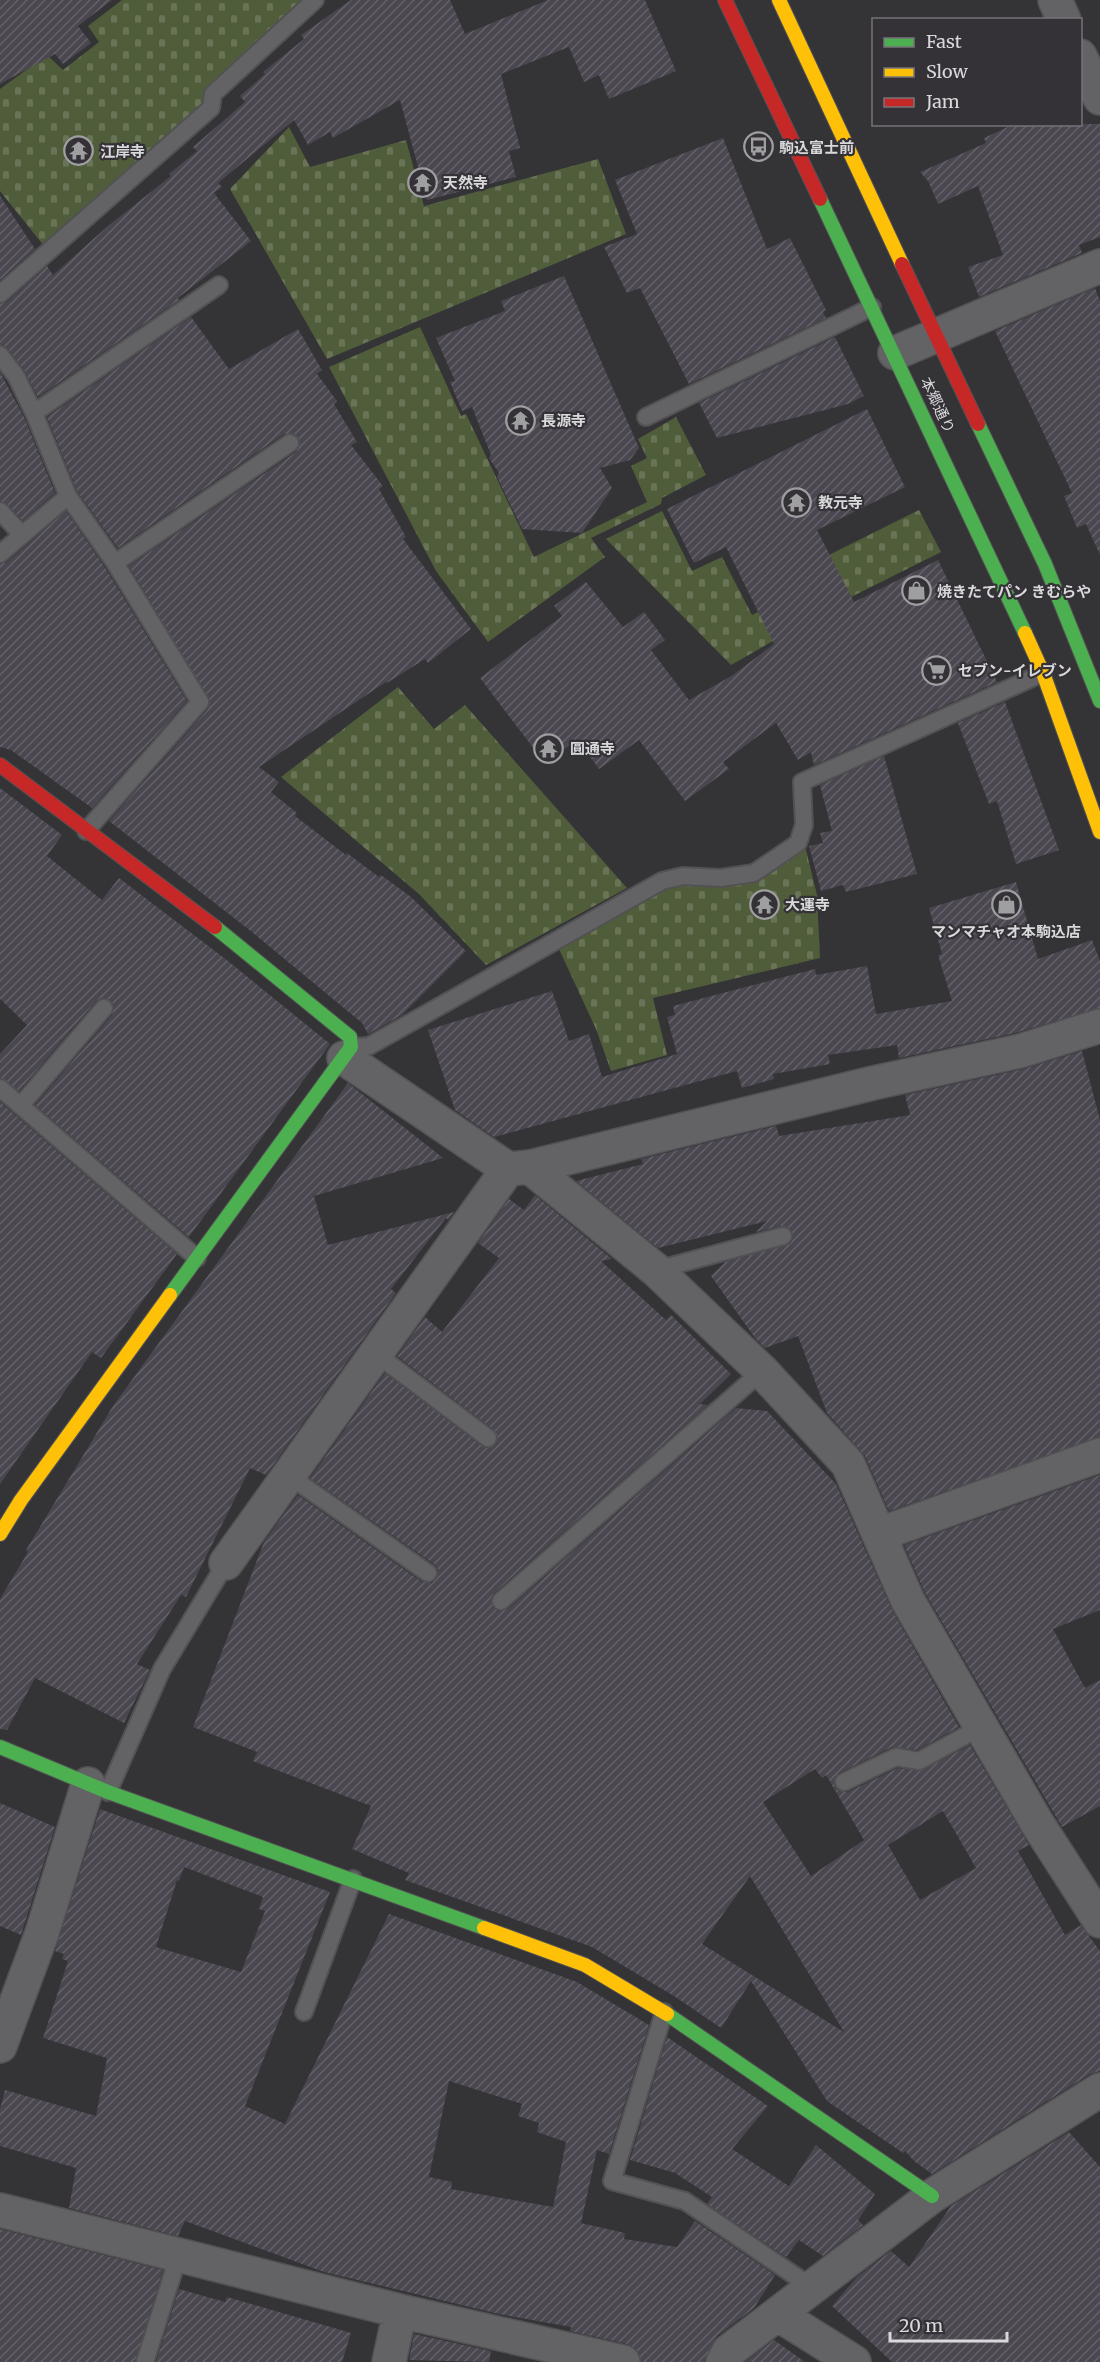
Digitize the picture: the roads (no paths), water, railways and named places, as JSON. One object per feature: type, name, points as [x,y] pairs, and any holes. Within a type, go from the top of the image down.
[{"type":"street","name":"本郷通り","points":[[725,0],[895,353],[1043,673],[1100,832]]},
{"type":"street","name":"本郷通り","points":[[779,0],[935,335],[1046,564],[1100,701]]},
{"type":"street","points":[[1055,0],[1063,18]]},
{"type":"street","points":[[1082,60],[1100,98]]},
{"type":"street","points":[[895,353],[1100,266]]},
{"type":"street","points":[[0,765],[240,946],[350,1037],[347,1053],[21,1500],[0,1534]]},
{"type":"street","points":[[226,1563],[375,1353],[519,1168],[873,1083],[1020,1051],[1100,1026]]},
{"type":"street","points":[[347,1053],[519,1168],[656,1270],[762,1371],[848,1464],[908,1601],[1037,1823],[1100,1921]]},
{"type":"street","points":[[880,1534],[1100,1455]]},
{"type":"street","points":[[0,1747],[98,1788],[585,1965],[664,2012],[932,2196]]},
{"type":"street","points":[[0,2046],[98,1788]]},
{"type":"street","points":[[723,2362],[729,2351],[932,2196],[1100,2090]]},
{"type":"street","points":[[0,2210],[400,2311],[623,2362]]},
{"type":"street","points":[[389,2362],[400,2311]]},
{"type":"street","points":[[778,2315],[854,2362]]},
{"type":"lane","points":[[0,294],[211,108],[213,94],[315,0]]},
{"type":"lane","points":[[34,414],[219,285]]},
{"type":"lane","points":[[646,417],[872,307]]},
{"type":"lane","points":[[0,355],[16,376],[68,496],[116,563],[200,702],[86,831]]},
{"type":"lane","points":[[116,563],[290,443]]},
{"type":"lane","points":[[0,554],[68,496]]},
{"type":"lane","points":[[0,511],[22,536]]},
{"type":"lane","points":[[347,1053],[369,1046],[662,881],[683,876],[721,878],[754,873],[798,843],[804,825],[802,782],[1043,673]]},
{"type":"lane","points":[[21,1105],[104,1008]]},
{"type":"lane","points":[[0,1088],[197,1258]]},
{"type":"lane","points":[[656,1270],[783,1236]]},
{"type":"lane","points":[[375,1353],[488,1438]]},
{"type":"lane","points":[[501,1601],[762,1371]]},
{"type":"lane","points":[[288,1475],[428,1573]]},
{"type":"lane","points":[[98,1788],[162,1669],[226,1563]]},
{"type":"lane","points":[[844,1782],[896,1757],[919,1761],[981,1727]]},
{"type":"lane","points":[[304,2012],[353,1879]]},
{"type":"lane","points":[[664,2012],[612,2181],[686,2201],[813,2288]]},
{"type":"lane","points":[[144,2362],[179,2254]]},
{"type":"place","name":"駒込富士前","points":[[758,147]]},
{"type":"place","name":"江岸寺","points":[[79,151]]},
{"type":"place","name":"天然寺","points":[[422,182]]},
{"type":"place","name":"長源寺","points":[[520,420]]},
{"type":"place","name":"教元寺","points":[[797,502]]},
{"type":"place","name":"焼きたてパン きむらや","points":[[916,591]]},
{"type":"place","name":"セブン-イレブン","points":[[937,670]]},
{"type":"place","name":"圓通寺","points":[[549,748]]},
{"type":"place","name":"大運寺","points":[[764,904]]},
{"type":"place","name":"マンマチャオ本駒込店","points":[[1006,904]]}]
